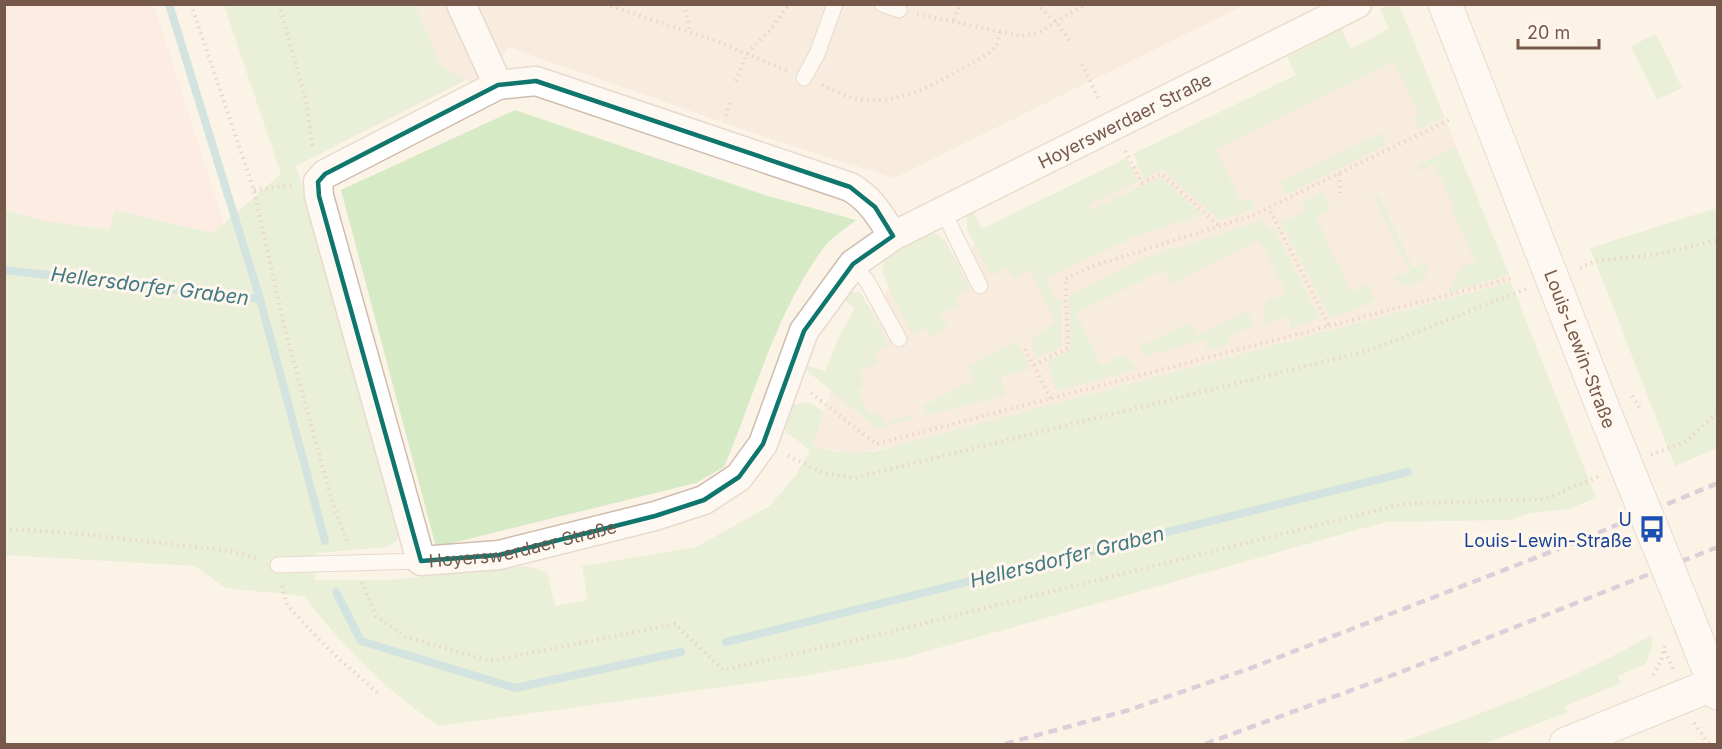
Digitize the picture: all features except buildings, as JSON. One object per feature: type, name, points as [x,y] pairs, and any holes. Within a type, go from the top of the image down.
[{"type":"street","points":[[461,4],[498,85]]},
{"type":"street","name":"Hoyerswerdaer Straße","points":[[318,182],[319,196],[422,561],[499,555],[655,516],[704,500],[739,477],[763,444],[804,331],[853,264],[893,236],[1357,4]]},
{"type":"street","name":"Louis-Lewin-Straße","points":[[1445,4],[1606,416],[1716,687]]},
{"type":"street","points":[[318,182],[325,174],[498,85],[536,81],[850,187],[864,195],[875,207],[893,236]]},
{"type":"street","points":[[1566,744],[1716,687]]},
{"type":"lane","points":[[804,78],[817,54],[835,4]]},
{"type":"lane","points":[[882,4],[899,10]]},
{"type":"lane","points":[[943,211],[980,286]]},
{"type":"lane","points":[[853,264],[867,281],[899,339]]},
{"type":"lane","points":[[278,565],[422,561]]},
{"type":"path","points":[[191,4],[254,190],[284,326],[332,501],[376,616],[406,637],[490,661],[675,624],[723,670],[869,637],[1402,504],[1544,499],[1605,474]]},
{"type":"path","points":[[254,190],[318,182],[306,101],[279,4]]},
{"type":"path","points":[[684,4],[690,32]]},
{"type":"path","points":[[736,81],[747,54],[771,29],[789,4]]},
{"type":"path","points":[[954,20],[960,4]]},
{"type":"path","points":[[1036,4],[1057,23],[1072,44]]},
{"type":"path","points":[[899,10],[1021,36],[1038,33],[1085,4]]},
{"type":"path","points":[[1082,64],[1142,183],[1161,174],[1219,226]]},
{"type":"path","points":[[1034,365],[1068,348],[1065,279],[1090,267],[1269,208],[1449,120]]},
{"type":"path","points":[[1339,174],[1340,193]]},
{"type":"path","points":[[1269,208],[1329,326]]},
{"type":"path","points":[[1574,270],[1596,261],[1654,255],[1718,240]]},
{"type":"path","points":[[788,374],[876,444],[1512,278]]},
{"type":"path","points":[[763,444],[823,473],[854,478],[1371,350],[1536,286]]},
{"type":"path","points":[[1025,350],[1051,400]]},
{"type":"path","points":[[1646,457],[1687,441],[1718,412]]},
{"type":"path","points":[[4,529],[72,533],[230,550],[278,565],[287,605],[329,650],[378,693]]},
{"type":"path","points":[[1696,728],[1709,744]]},
{"type":"highlighted area","points":[[536,81],[850,187],[875,207],[893,236],[853,264],[804,331],[763,444],[739,477],[704,500],[655,516],[499,555],[421,561],[319,196],[318,182],[325,174],[498,85]]},
{"type":"shaded area","points":[[4,5],[154,5],[224,224],[213,233],[115,210],[109,230],[45,221],[5,210]]},
{"type":"shaded area","points":[[415,5],[1245,5],[894,178],[773,140],[508,47],[482,88],[442,67]]},
{"type":"shaded area","points":[[1410,32],[1511,282],[922,441],[855,454],[813,446],[842,359],[863,320],[893,284]]},
{"type":"green space","points":[[1389,4],[1399,5],[1444,117],[1418,130],[1413,117],[1419,114],[1393,62],[1216,149],[1241,201],[1250,197],[1255,209],[1219,220],[1163,170],[1144,179],[1133,154],[1296,75],[1287,57],[1341,29],[1351,49],[1389,29],[1380,9]]},
{"type":"green space","points":[[224,5],[415,5],[442,67],[466,80],[296,166],[399,531],[396,541],[388,547],[316,553],[315,580],[390,580],[525,566],[547,572],[555,606],[588,600],[582,566],[696,547],[770,506],[796,475],[810,450],[785,431],[793,405],[808,402],[824,412],[813,446],[837,452],[873,452],[1511,282],[1596,498],[1568,509],[1530,513],[1509,520],[1385,522],[907,657],[809,675],[439,726],[401,698],[366,667],[334,633],[305,596],[225,588],[195,566],[5,555],[4,210],[45,221],[109,230],[115,210],[213,233],[281,174]]},
{"type":"green space","points":[[1656,34],[1682,88],[1657,100],[1631,46]]},
{"type":"green space","points":[[515,110],[768,196],[856,220],[825,246],[791,301],[767,355],[724,467],[696,483],[436,547],[341,190]]},
{"type":"green space","points":[[1381,133],[1387,145],[1286,195],[1280,182]]},
{"type":"green space","points":[[1456,146],[1509,275],[1448,292],[1462,267],[1475,261],[1450,206],[1453,204],[1434,164],[1418,172],[1420,164]]},
{"type":"green space","points":[[1127,158],[1138,181],[1089,204],[1090,210],[1161,177],[1203,215],[1137,236],[1046,278],[1056,301],[1061,299],[1062,346],[1037,358],[1032,347],[1033,337],[1055,322],[1029,270],[1013,278],[1008,267],[991,276],[967,230],[967,214],[973,211],[982,229]]},
{"type":"green space","points":[[1323,191],[1331,209],[1316,218],[1352,292],[1367,284],[1375,300],[1353,311],[1329,317],[1281,223],[1306,211],[1302,202]]},
{"type":"green space","points":[[1378,195],[1413,268],[1428,262],[1428,272],[1419,283],[1408,286],[1393,279],[1409,271],[1373,197]]},
{"type":"green space","points":[[1717,208],[1717,448],[1675,466],[1590,248]]},
{"type":"green space","points":[[1263,220],[1268,230],[1274,227],[1320,319],[1291,328],[1288,317],[1265,324],[1266,302],[1286,293],[1260,240],[1171,284],[1164,270],[1076,313],[1101,365],[1121,356],[1122,359],[1127,356],[1138,369],[1056,391],[1048,361],[1070,350],[1069,295],[1142,259]]},
{"type":"green space","points":[[931,231],[946,241],[970,288],[954,296],[959,305],[941,314],[948,328],[930,337],[926,328],[913,335],[883,274],[884,255]]},
{"type":"green space","points":[[843,291],[861,293],[889,345],[874,353],[878,362],[859,372],[866,387],[860,390],[860,396],[869,414],[879,412],[885,424],[911,414],[912,419],[882,427],[874,426],[805,369],[806,365],[825,371],[837,341],[855,308],[840,297]]},
{"type":"green space","points":[[1247,311],[1255,326],[1228,334],[1230,344],[1207,350],[1205,340],[1144,356],[1139,347],[1190,322],[1197,336]]},
{"type":"green space","points":[[1017,341],[1030,369],[1001,377],[1006,395],[928,415],[923,406],[974,380],[967,366]]},
{"type":"green space","points":[[1651,635],[1653,643],[1646,664],[1618,676],[1621,683],[1565,706],[1568,712],[1484,744],[1396,744],[1558,682],[1590,668]]},
{"type":"waterway","points":[[169,4],[260,299]]},
{"type":"waterway","name":"Hellersdorfer Graben","points":[[4,270],[260,299],[325,541]]},
{"type":"waterway","name":"Hellersdorfer Graben","points":[[726,642],[1408,472]]},
{"type":"waterway","name":"Hellersdorfer Graben","points":[[336,592],[361,641],[515,688],[681,652]]},
{"type":"railway","points":[[1005,744],[1129,710],[1251,668],[1566,546],[1718,483]]},
{"type":"railway","points":[[1205,744],[1401,672],[1718,547]]},
{"type":"place","name":"U Louis-Lewin-Straße","points":[[1652,529]]}]
